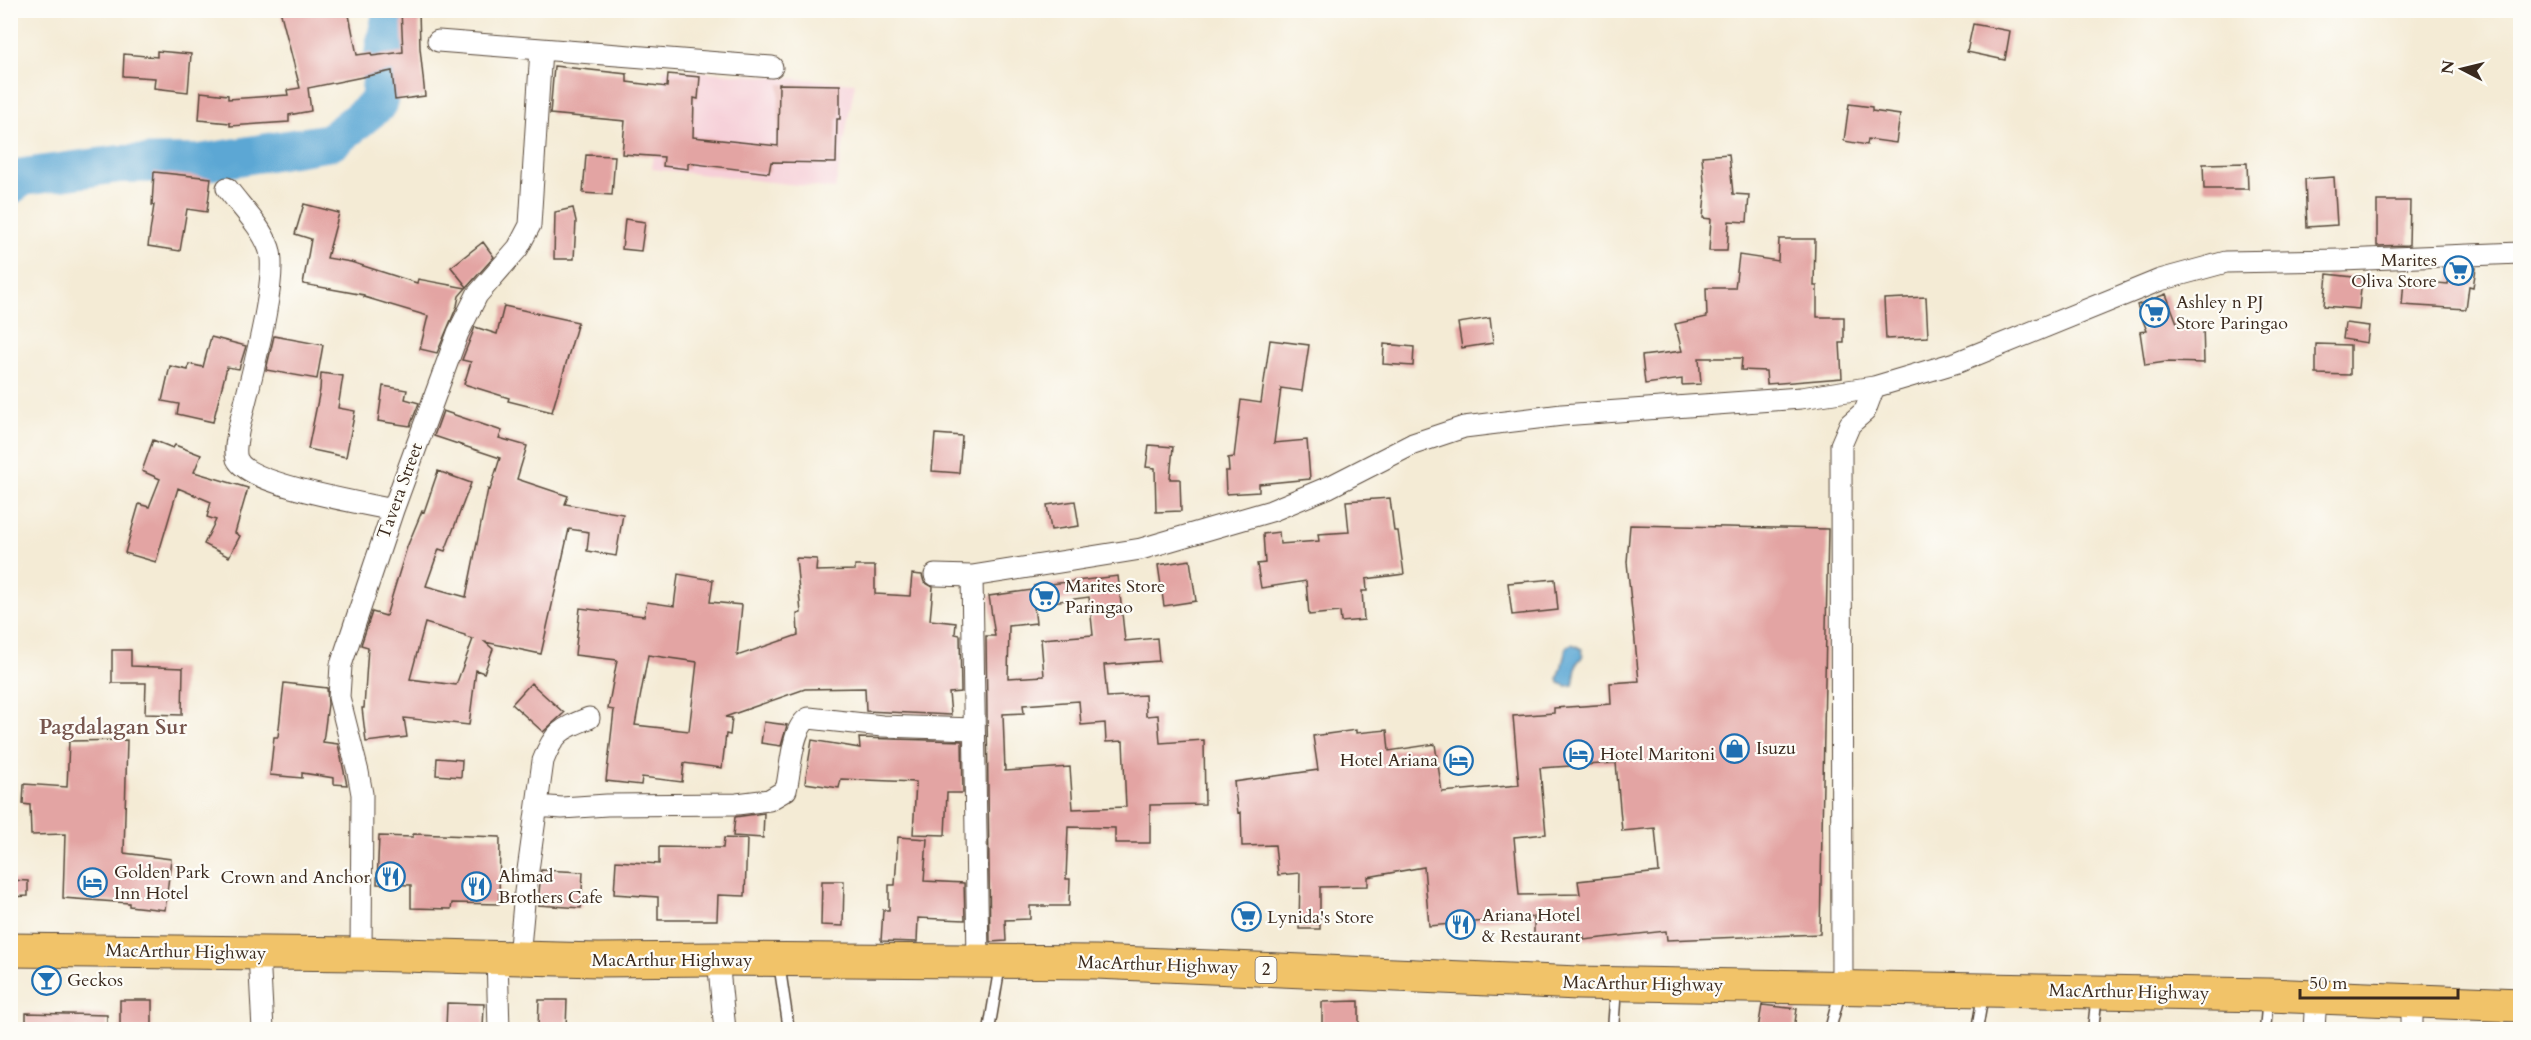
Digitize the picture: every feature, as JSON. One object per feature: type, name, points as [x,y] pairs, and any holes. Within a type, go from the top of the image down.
[{"type":"highway","name":"MacArthur Highway","points":[[10,950],[361,954],[654,961],[718,958],[1096,962],[1616,984],[1984,988],[2316,996],[2412,1015],[2520,1005]]},
{"type":"street","points":[[438,41],[772,67]]},
{"type":"street","name":"Tavera Street","points":[[361,954],[362,794],[342,715],[338,683],[341,665],[393,510],[448,358],[477,296],[518,248],[530,225],[541,49]]},
{"type":"street","points":[[227,188],[265,239],[271,255],[270,288],[238,432],[237,460],[244,469],[272,482],[393,510]]},
{"type":"street","points":[[936,575],[972,576],[1141,549],[1184,537],[1271,511],[1329,487],[1413,444],[1464,427],[1562,415],[1801,398],[1874,387],[1958,362],[2160,280],[2226,262],[2366,260],[2520,254]]},
{"type":"street","points":[[1842,988],[1841,445],[1850,424],[1865,411],[1874,387]]},
{"type":"street","points":[[972,576],[974,729],[990,961]]},
{"type":"street","points":[[499,1029],[508,958],[525,892],[543,761],[550,741],[566,727],[589,718]]},
{"type":"street","points":[[537,806],[562,808],[607,805],[737,804],[769,800],[786,790],[795,733],[803,721],[809,718],[882,726],[974,729]]},
{"type":"street","points":[[259,953],[263,1029]]},
{"type":"street","points":[[718,958],[725,1029]]},
{"type":"street","points":[[2314,1029],[2316,996]]},
{"type":"lane","points":[[778,960],[789,1029]]},
{"type":"lane","points":[[989,1029],[990,961]]},
{"type":"lane","points":[[1613,1029],[1616,984]]},
{"type":"lane","points":[[1830,1029],[1842,988]]},
{"type":"lane","points":[[1977,1029],[1984,988]]},
{"type":"lane","points":[[2093,1029],[2098,991]]},
{"type":"lane","points":[[2265,1029],[2268,995]]},
{"type":"shaded area","points":[[664,69],[855,83],[835,189],[652,169]]},
{"type":"water","points":[[1572,644],[1582,649],[1583,655],[1577,663],[1573,685],[1567,686],[1559,683],[1558,677],[1567,646]]},
{"type":"building","points":[[280,10],[348,10],[357,55],[371,53],[372,56],[403,52],[401,10],[419,10],[425,96],[395,100],[392,71],[308,88],[311,111],[289,115],[289,122],[230,126],[230,123],[199,120],[201,92],[228,95],[228,99],[288,95],[287,90],[300,88]]},
{"type":"building","points":[[1973,24],[2010,31],[2005,60],[1967,52]]},
{"type":"building","points":[[157,51],[191,54],[188,92],[154,88],[155,78],[123,76],[124,54],[157,57]]},
{"type":"building","points":[[554,66],[627,74],[627,82],[667,87],[668,74],[700,77],[698,99],[694,98],[693,137],[778,146],[779,84],[840,85],[836,163],[771,162],[769,173],[688,163],[688,169],[663,166],[664,157],[622,154],[625,121],[550,114]]},
{"type":"building","points":[[1849,104],[1872,107],[1872,111],[1900,115],[1896,143],[1868,139],[1867,145],[1844,141]]},
{"type":"building","points":[[1729,154],[1733,194],[1749,195],[1747,222],[1729,221],[1727,251],[1709,251],[1711,219],[1703,218],[1705,194],[1702,156]]},
{"type":"building","points":[[586,155],[615,156],[612,195],[583,193]]},
{"type":"building","points":[[2247,163],[2248,189],[2204,189],[2203,164]]},
{"type":"building","points":[[154,172],[211,178],[207,212],[187,209],[180,251],[148,246],[154,205],[152,205]]},
{"type":"building","points":[[2334,177],[2337,225],[2307,227],[2305,179]]},
{"type":"building","points":[[2377,201],[2410,201],[2409,245],[2377,246]]},
{"type":"building","points":[[304,204],[339,213],[327,258],[351,262],[417,283],[418,279],[466,288],[459,296],[437,353],[420,349],[428,316],[364,297],[364,295],[303,284],[311,239],[295,234]]},
{"type":"building","points":[[573,208],[576,221],[574,259],[554,259],[555,212]]},
{"type":"building","points":[[625,219],[645,222],[641,251],[622,249]]},
{"type":"building","points":[[1779,239],[1815,239],[1814,286],[1817,286],[1817,317],[1844,317],[1844,343],[1840,343],[1842,378],[1767,384],[1766,371],[1741,370],[1742,358],[1699,358],[1701,384],[1682,385],[1682,379],[1645,384],[1642,356],[1682,351],[1675,324],[1707,317],[1706,288],[1735,288],[1739,255],[1778,261]]},
{"type":"building","points":[[483,242],[494,257],[467,287],[451,267]]},
{"type":"building","points":[[2451,268],[2476,268],[2473,287],[2469,286],[2466,309],[2402,305],[2404,280],[2448,284]]},
{"type":"building","points":[[2327,274],[2362,278],[2359,309],[2324,306]]},
{"type":"building","points":[[2166,294],[2177,323],[2203,322],[2204,363],[2166,362],[2145,365],[2140,332],[2147,331],[2137,305]]},
{"type":"building","points":[[1926,297],[1928,337],[1886,339],[1884,299]]},
{"type":"building","points":[[504,306],[578,322],[552,412],[508,401],[509,398],[464,384],[471,362],[462,360],[475,327],[497,334]]},
{"type":"building","points":[[1490,318],[1493,343],[1462,348],[1458,323]]},
{"type":"building","points":[[2345,323],[2369,326],[2367,343],[2343,339]]},
{"type":"building","points":[[274,336],[323,345],[317,379],[266,370]]},
{"type":"building","points":[[211,337],[246,346],[239,369],[227,367],[213,422],[177,414],[179,404],[162,401],[170,366],[188,370],[189,364],[203,367]]},
{"type":"building","points":[[1270,340],[1309,345],[1302,391],[1281,388],[1274,443],[1307,440],[1310,479],[1259,484],[1259,492],[1226,494],[1225,471],[1229,471],[1228,458],[1234,457],[1241,400],[1261,403]]},
{"type":"building","points":[[1384,344],[1414,347],[1413,366],[1383,364]]},
{"type":"building","points":[[2316,344],[2350,345],[2350,375],[2316,374]]},
{"type":"building","points":[[321,373],[343,376],[338,408],[355,411],[346,457],[308,449],[320,390]]},
{"type":"building","points":[[383,386],[407,390],[405,399],[419,403],[410,426],[378,421]]},
{"type":"building","points":[[443,411],[502,431],[499,438],[527,446],[517,479],[568,496],[565,504],[623,514],[616,556],[587,551],[589,532],[569,529],[541,654],[485,642],[493,649],[484,673],[476,670],[469,725],[404,718],[407,737],[366,742],[362,708],[364,708],[368,647],[361,645],[372,612],[386,616],[407,547],[422,511],[424,512],[438,471],[471,483],[445,551],[439,549],[426,586],[466,597],[488,489],[490,490],[500,458],[434,436]],"holes":[[[425,623],[473,639],[456,685],[410,679]]]},
{"type":"building","points":[[935,434],[962,436],[959,473],[932,471]]},
{"type":"building","points":[[153,440],[201,455],[194,472],[248,488],[235,533],[240,536],[229,557],[204,544],[216,520],[207,517],[211,502],[178,488],[156,562],[125,553],[139,504],[149,507],[160,479],[142,471]]},
{"type":"building","points":[[1149,445],[1173,447],[1170,479],[1180,479],[1181,511],[1156,512],[1155,468],[1146,467]]},
{"type":"building","points":[[1390,498],[1394,531],[1398,531],[1404,574],[1366,579],[1367,591],[1362,591],[1364,620],[1341,622],[1340,612],[1309,615],[1306,581],[1261,588],[1257,564],[1265,563],[1263,534],[1279,532],[1280,544],[1319,541],[1318,534],[1349,532],[1346,501]]},
{"type":"building","points":[[1075,501],[1079,526],[1051,530],[1047,505]]},
{"type":"building","points":[[1630,525],[1828,529],[1820,934],[1667,940],[1666,931],[1584,940],[1584,935],[1534,936],[1534,917],[1429,926],[1424,867],[1368,877],[1368,886],[1320,887],[1320,929],[1299,929],[1300,873],[1278,875],[1275,845],[1242,846],[1241,812],[1238,813],[1234,782],[1318,770],[1313,736],[1356,730],[1356,733],[1387,730],[1389,751],[1435,744],[1442,792],[1519,785],[1513,716],[1554,713],[1554,708],[1611,704],[1610,683],[1639,681],[1627,562]],"holes":[[[1616,763],[1622,831],[1655,828],[1659,872],[1578,881],[1580,894],[1519,895],[1514,837],[1546,834],[1540,768]]]},
{"type":"building","points":[[796,558],[817,559],[816,571],[855,570],[855,566],[875,566],[875,594],[910,596],[912,574],[922,575],[924,582],[933,587],[930,620],[956,623],[955,634],[960,635],[961,692],[949,693],[951,715],[866,711],[865,688],[805,689],[725,717],[732,718],[730,735],[726,734],[722,768],[684,763],[682,782],[642,777],[641,785],[606,781],[614,710],[608,709],[617,660],[575,655],[580,608],[644,616],[647,602],[674,606],[678,574],[713,580],[710,602],[742,605],[737,656],[798,635],[797,614],[801,613]],"holes":[[[648,655],[697,662],[689,731],[635,725]]]},
{"type":"building","points":[[1190,560],[1196,601],[1164,606],[1158,565]]},
{"type":"building","points":[[1118,576],[1125,641],[1157,638],[1159,661],[1104,665],[1107,697],[1145,695],[1146,716],[1158,715],[1160,743],[1204,740],[1205,804],[1150,805],[1150,843],[1115,843],[1115,828],[1068,827],[1066,879],[1070,879],[1069,906],[1030,906],[1030,919],[1005,920],[1006,941],[990,942],[986,636],[995,636],[989,596],[1032,590],[1036,623],[1009,626],[1008,678],[1044,676],[1041,639],[1093,635],[1089,597],[1037,604],[1034,586]],"holes":[[[1079,701],[1081,725],[1105,723],[1106,742],[1123,741],[1126,807],[1073,809],[1070,767],[1005,771],[1003,714],[1024,713],[1023,705]]]},
{"type":"building","points":[[1555,579],[1558,610],[1512,615],[1508,583]]},
{"type":"building","points":[[112,650],[131,650],[131,666],[183,668],[182,715],[145,714],[146,683],[112,683]]},
{"type":"building","points":[[284,683],[327,688],[328,704],[323,742],[338,744],[347,785],[334,784],[334,778],[302,773],[302,778],[270,775],[274,737],[278,737]]},
{"type":"building","points":[[531,683],[564,713],[543,732],[512,704]]},
{"type":"building","points":[[764,722],[787,725],[781,746],[761,743]]},
{"type":"building","points":[[859,738],[962,741],[963,793],[947,793],[945,835],[913,834],[916,782],[841,779],[839,788],[805,783],[812,740],[860,748]]},
{"type":"building","points":[[127,740],[124,853],[171,859],[165,910],[129,906],[129,903],[63,898],[65,834],[31,835],[30,805],[23,804],[24,784],[67,787],[69,741]]},
{"type":"building","points":[[437,758],[462,760],[461,777],[436,775]]},
{"type":"building","points":[[764,813],[763,838],[733,836],[735,817]]},
{"type":"building","points":[[413,834],[500,837],[499,904],[452,903],[451,909],[411,908],[411,885],[377,884],[379,836],[413,837]]},
{"type":"building","points":[[898,837],[927,839],[924,881],[964,883],[965,920],[918,918],[917,942],[881,941],[883,910],[889,910],[889,885],[895,885]]},
{"type":"building","points":[[724,838],[747,839],[745,896],[718,895],[717,920],[658,920],[658,897],[614,894],[616,861],[659,864],[659,847],[723,848]]},
{"type":"building","points":[[541,870],[583,872],[581,908],[538,905]]},
{"type":"building","points":[[10,880],[28,881],[28,896],[10,897]]},
{"type":"building","points":[[822,881],[844,881],[843,926],[821,925]]},
{"type":"building","points":[[120,1000],[152,1000],[152,1029],[120,1029]]},
{"type":"building","points":[[539,1000],[567,1000],[566,1029],[538,1029]]},
{"type":"building","points":[[1359,1001],[1359,1029],[1322,1029],[1322,1002]]},
{"type":"building","points":[[447,1003],[484,1004],[483,1029],[446,1029]]},
{"type":"building","points":[[1762,1005],[1797,1009],[1794,1029],[1758,1029]]},
{"type":"building","points":[[26,1013],[107,1015],[107,1029],[26,1029]]},
{"type":"waterway","points":[[10,186],[23,177],[120,164],[200,163],[331,142],[379,103],[384,46],[392,10]]},
{"type":"place","name":"Marites Oliva Store","points":[[2458,270]]},
{"type":"place","name":"Ashley n PJ Store Paringao","points":[[2155,312]]},
{"type":"place","name":"Marites Store Paringao","points":[[1044,596]]},
{"type":"place","name":"Isuzu","points":[[1735,748]]},
{"type":"place","name":"Hotel Maritoni","points":[[1579,754]]},
{"type":"place","name":"Hotel Ariana","points":[[1459,760]]},
{"type":"place","name":"Crown and Anchor","points":[[391,877]]},
{"type":"place","name":"Golden Park Inn Hotel","points":[[93,882]]},
{"type":"place","name":"Ahmad Brothers Cafe","points":[[477,886]]},
{"type":"place","name":"Lynida's Store","points":[[1246,917]]},
{"type":"place","name":"Ariana Hotel & Restaurant","points":[[1461,925]]},
{"type":"place","name":"Geckos","points":[[46,980]]},
{"type":"district","name":"Pagdalagan Sur","points":[[113,727]]}]
